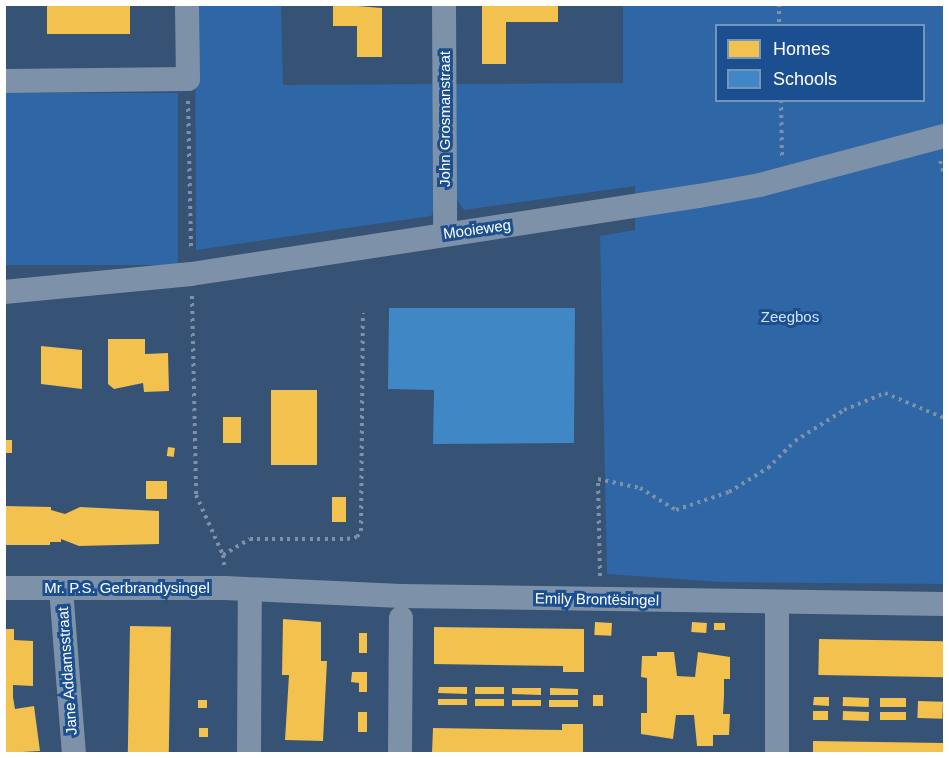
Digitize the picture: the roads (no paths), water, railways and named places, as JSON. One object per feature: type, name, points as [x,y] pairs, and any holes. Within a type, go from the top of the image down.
[{"type":"street","points":[[4,81],[188,80],[187,4]]},
{"type":"street","name":"John Grosmanstraat","points":[[444,4],[445,233]]},
{"type":"street","name":"Mooieweg","points":[[4,292],[191,274],[760,185],[945,136]]},
{"type":"street","name":"Mr. P.S. Gerbrandysingel","points":[[4,588],[250,590]]},
{"type":"street","name":"Jane Addamsstraat","points":[[61,589],[74,753]]},
{"type":"street","points":[[249,753],[250,590]]},
{"type":"street","name":"Emily Brontësingel","points":[[250,590],[600,599],[945,604]]},
{"type":"street","points":[[777,602],[777,753]]},
{"type":"street","points":[[400,753],[401,618]]},
{"type":"park label","name":"Zeegbos","points":[[790,317]]}]
